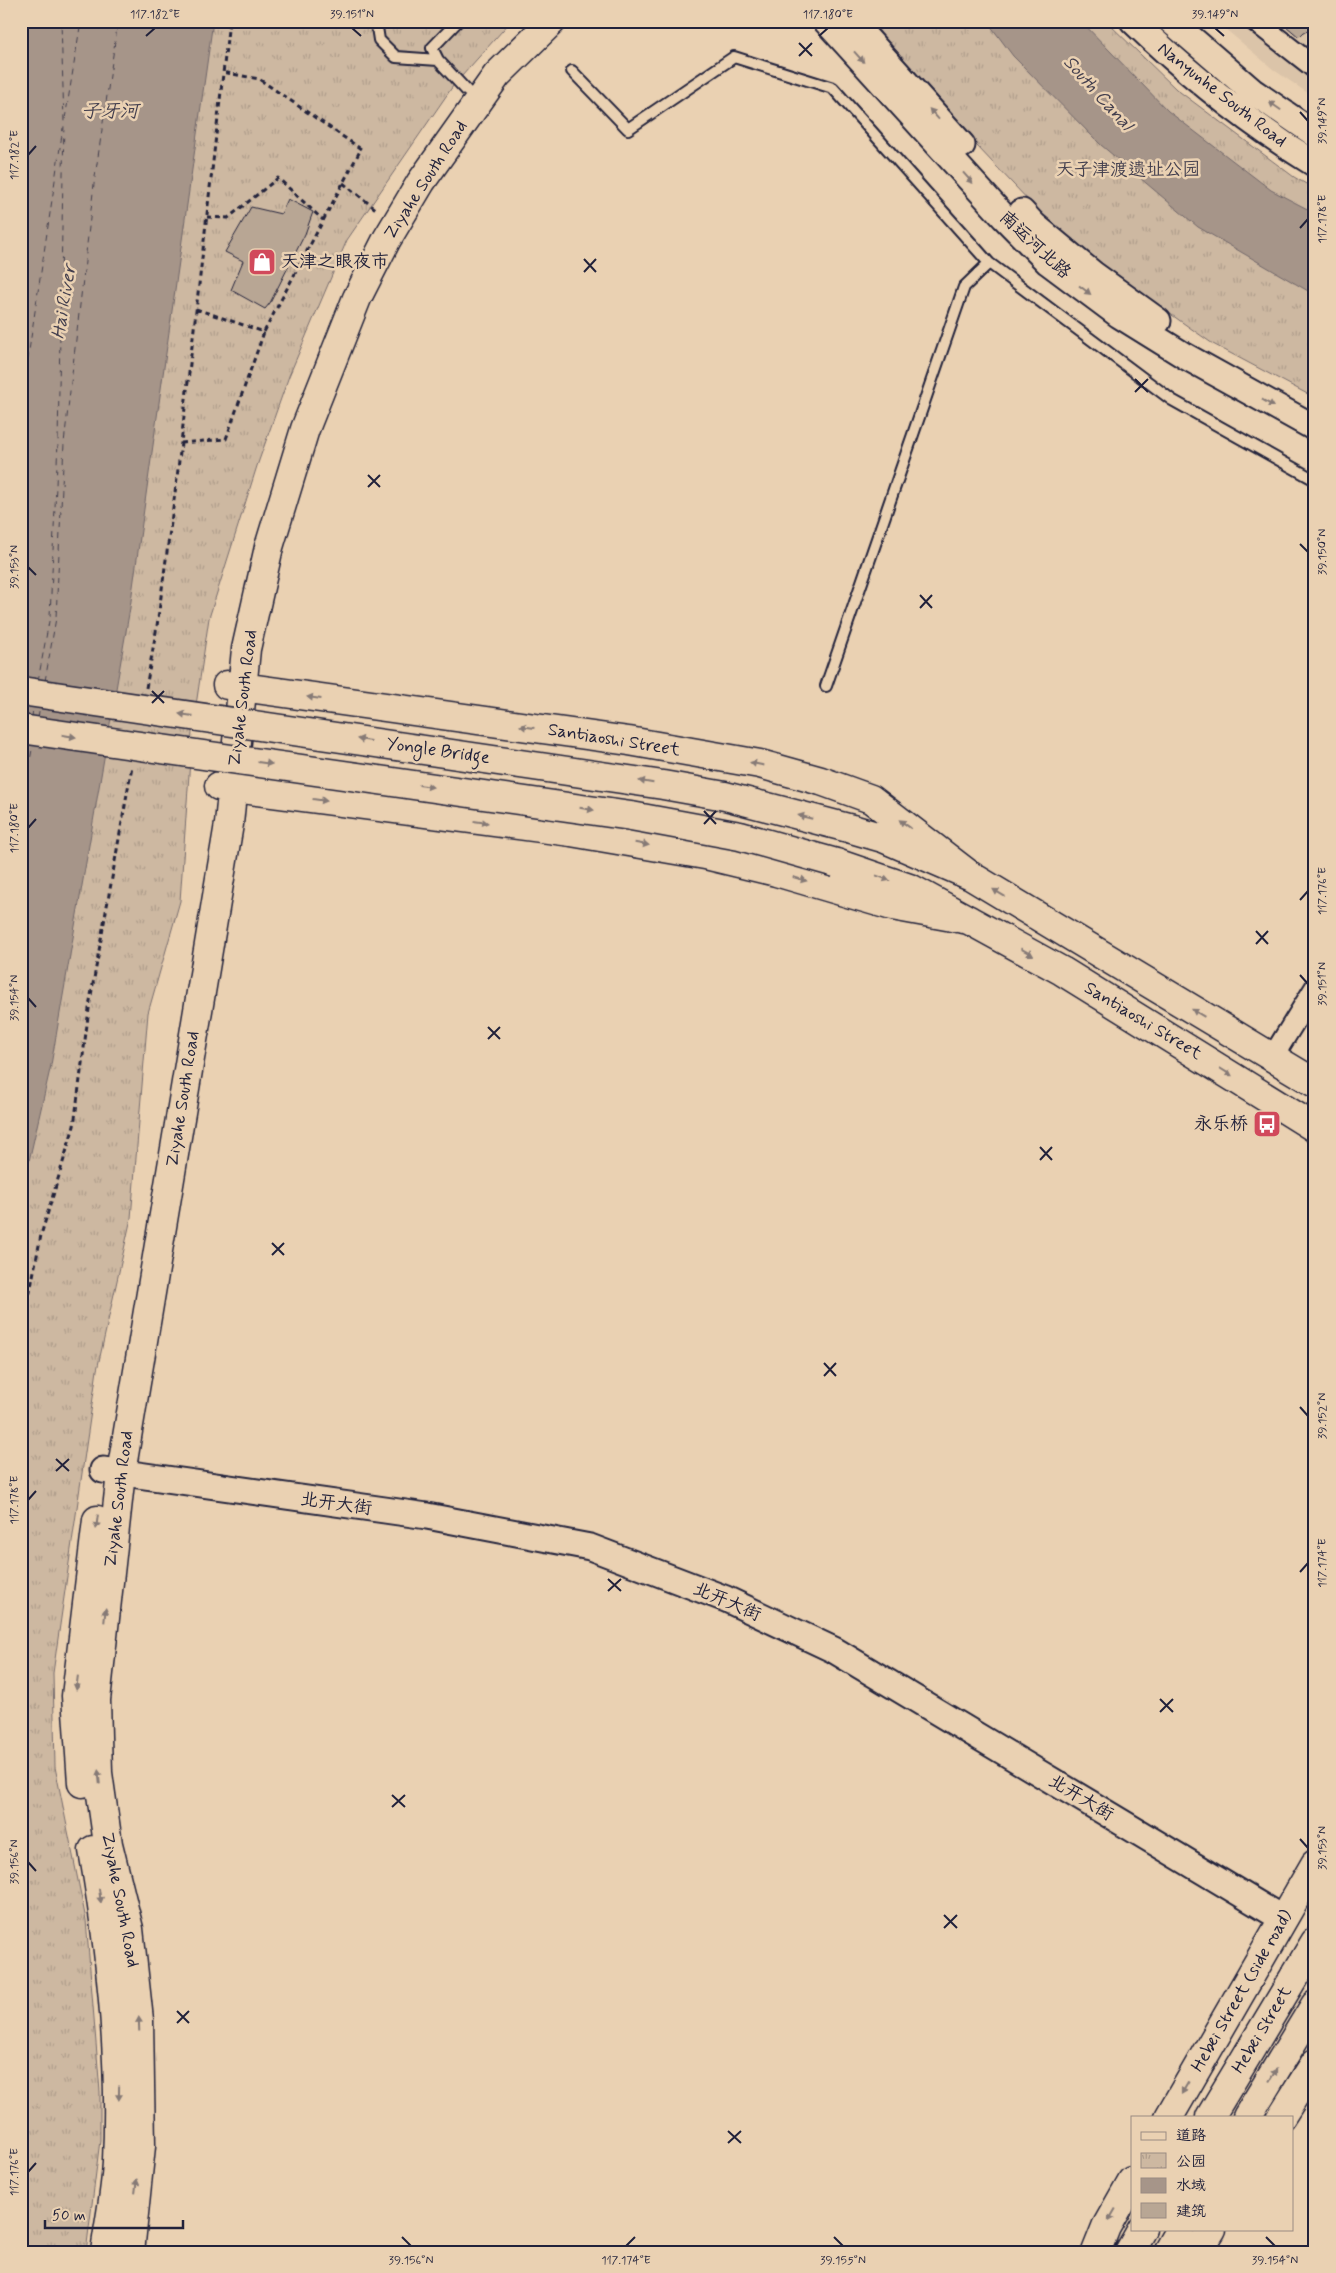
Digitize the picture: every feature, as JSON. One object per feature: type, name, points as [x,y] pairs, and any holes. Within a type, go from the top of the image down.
[{"type":"main road","name":"Ziyahe South Road","points":[[105,2252],[117,2163],[119,2078],[113,1986],[80,1772],[76,1696],[112,1472],[208,833],[226,787],[234,686],[230,650],[254,536],[287,428],[326,324],[382,214],[437,128],[508,40],[527,21]]},
{"type":"main road","name":"Ziyahe South Road","points":[[234,686],[246,649],[269,547],[305,429],[357,298],[387,239],[421,182],[497,75],[552,21]]},
{"type":"main road","name":"Santiaoshi Street","points":[[234,686],[629,741],[760,764],[821,781],[871,799],[971,876],[1315,1083]]},
{"type":"main road","name":"Yongle Bridge","points":[[21,691],[663,784],[725,796],[852,829]]},
{"type":"main road","name":"Yongle Bridge","points":[[21,729],[631,816],[740,836],[836,863]]},
{"type":"main road","name":"Santiaoshi Street","points":[[226,787],[571,832],[705,855],[776,872],[892,906],[969,920]]},
{"type":"main road","name":"Santiaoshi Street","points":[[852,829],[883,838],[971,876]]},
{"type":"main road","name":"Santiaoshi Street","points":[[836,863],[912,889],[1062,971],[1315,1128]]},
{"type":"main road","name":"Ziyahe South Road","points":[[112,1472],[96,1700],[98,1773],[107,1835],[129,1929],[139,2020],[141,2146],[130,2252]]},
{"type":"main road","name":"Hebei Street (side road)","points":[[1170,2116],[1315,1864]]},
{"type":"main road","name":"Hebei Street","points":[[1211,2116],[1315,1942]]},
{"type":"main road","name":"Hebei Street","points":[[1248,2116],[1315,2005]]},
{"type":"main road","points":[[1283,2116],[1315,2063]]},
{"type":"main road","points":[[1096,2252],[1106,2227],[1131,2183]]},
{"type":"main road","points":[[1129,2252],[1141,2230]]},
{"type":"main road","points":[[1167,2252],[1179,2230]]},
{"type":"main road","points":[[1198,2252],[1211,2230]]},
{"type":"street","name":"南运河北路","points":[[826,21],[1004,217],[1048,262],[1118,315],[1194,361],[1315,428]]},
{"type":"street","name":"南运河北路","points":[[851,21],[1036,226],[1093,274],[1150,316],[1216,357],[1315,410]]},
{"type":"street","name":"Nanyunhe South Road","points":[[1133,21],[1157,44],[1245,115],[1315,164]]},
{"type":"street","name":"Nanyunhe South Road","points":[[1171,21],[1252,91],[1315,134]]},
{"type":"street","points":[[1255,21],[1315,68]]},
{"type":"street","points":[[1272,1058],[1315,988]]},
{"type":"street","name":"北开大街","points":[[112,1472],[427,1516],[590,1547],[726,1599],[834,1650],[1283,1919]]},
{"type":"lane","points":[[376,21],[378,40],[396,57],[438,60]]},
{"type":"lane","points":[[458,21],[432,48],[438,60],[467,91]]},
{"type":"lane","points":[[572,71],[628,129],[734,57],[832,88],[989,262],[1172,400],[1315,480]]},
{"type":"lane","points":[[826,686],[964,287],[989,262]]},
{"type":"path","points":[[145,693],[157,626],[181,443],[229,21]]},
{"type":"path","points":[[181,443],[226,439],[264,332],[361,149],[259,79],[222,72]]},
{"type":"path","points":[[207,217],[228,218],[278,178],[323,220]]},
{"type":"path","points":[[342,183],[382,214]]},
{"type":"path","points":[[196,308],[264,332]]},
{"type":"path","points":[[21,1338],[41,1235],[74,1126],[90,1000],[133,760]]},
{"type":"shaded area","points":[[1216,21],[1315,21],[1315,98],[1274,70]]},
{"type":"green space","points":[[21,21],[511,21],[453,86],[347,240],[289,376],[257,466],[209,618],[192,732],[180,901],[148,1013],[131,1218],[97,1370],[53,1673],[55,1767],[86,1920],[100,2092],[100,2140],[86,2252],[21,2252]]},
{"type":"green space","name":"天子津渡遗址公园","points":[[866,21],[1106,21],[1176,89],[1294,177],[1315,189],[1315,398],[1213,344],[1067,241],[977,146]]},
{"type":"water","name":"子牙河","points":[[21,21],[213,21],[130,608],[51,1065],[21,1196]]},
{"type":"water","name":"South Canal","points":[[987,21],[1081,21],[1168,111],[1271,190],[1315,213],[1315,295],[1198,227],[1101,145],[1013,56]]},
{"type":"building","points":[[1280,21],[1315,21],[1315,30],[1304,32],[1299,37]]},
{"type":"building","points":[[288,199],[313,212],[305,234],[270,303],[265,309],[231,290],[243,261],[225,252],[251,207],[281,214]]},
{"type":"ferry route","points":[[38,681],[50,616],[58,442],[64,122],[61,21]]},
{"type":"ferry route","points":[[65,119],[81,21]]},
{"type":"ferry route","points":[[45,681],[56,618],[64,443],[94,184],[118,21]]},
{"type":"ferry route","points":[[21,403],[63,128]]},
{"type":"ferry route","points":[[32,718],[33,707]]},
{"type":"ferry route","points":[[38,718],[40,707]]},
{"type":"ferry route","points":[[21,775],[27,744]]},
{"type":"ferry route","points":[[21,811],[33,744]]},
{"type":"place","name":"天津之眼夜市","points":[[262,262]]},
{"type":"place","name":"永乐桥","points":[[1267,1124]]},
{"type":"water label","name":"Hai River","points":[[64,302]]}]
